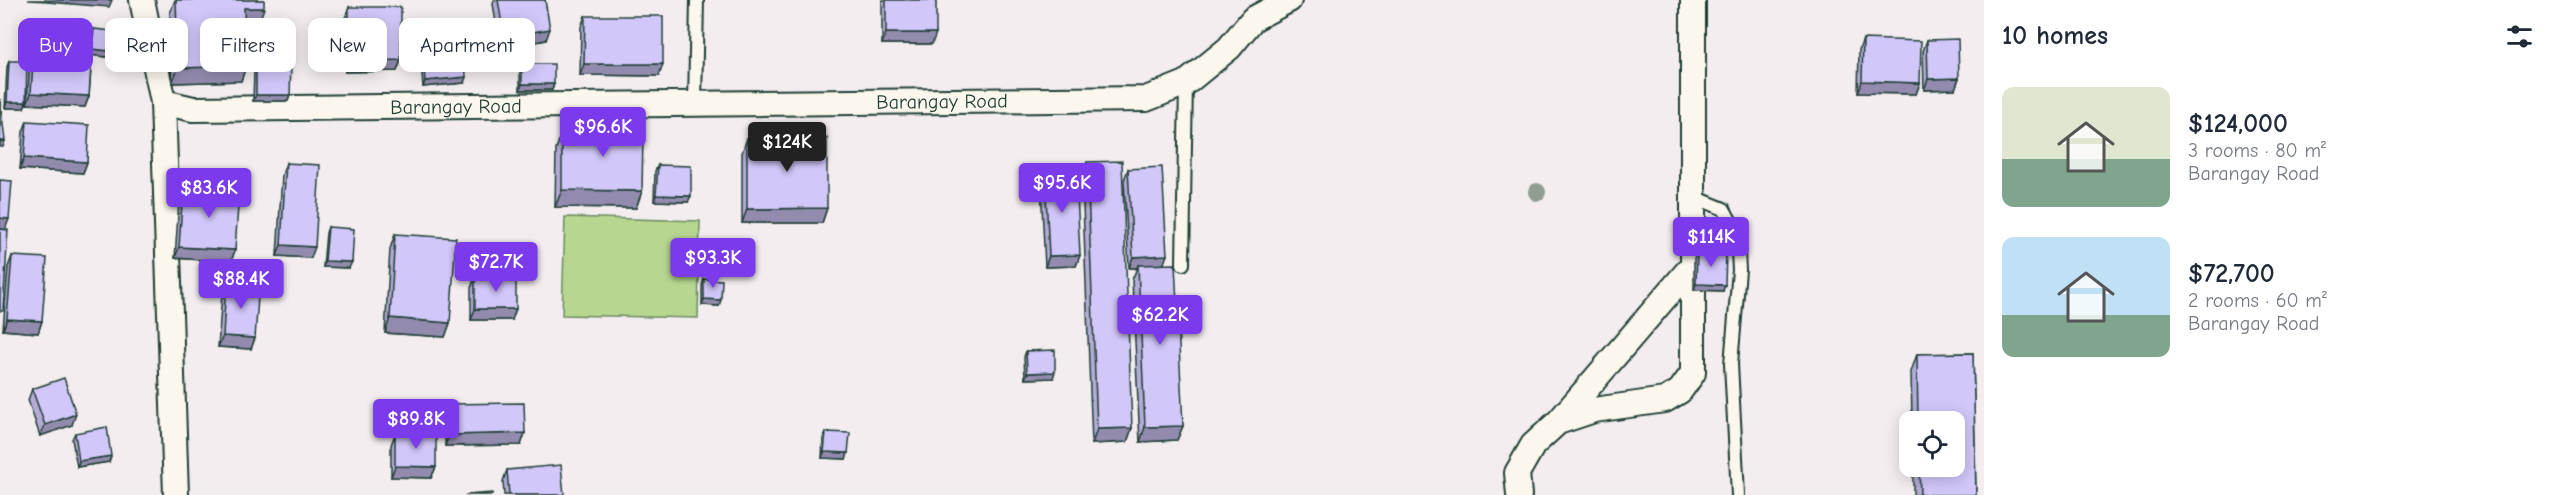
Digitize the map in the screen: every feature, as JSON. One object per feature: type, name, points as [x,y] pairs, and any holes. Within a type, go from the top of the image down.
[{"type":"street","points":[[142,0],[163,102],[176,495]]},
{"type":"street","name":"Barangay Road","points":[[163,102],[193,109],[1146,99],[1186,83],[1229,48],[1253,19],[1289,0]]},
{"type":"street","points":[[1558,422],[1594,410],[1665,400],[1680,391],[1693,373],[1693,0]]},
{"type":"street","points":[[1520,495],[1517,473],[1533,445],[1558,422],[1692,266]]},
{"type":"lane","points":[[695,102],[697,0]]},
{"type":"lane","points":[[1184,264],[1186,83]]},
{"type":"lane","points":[[1692,196],[1724,209],[1737,233],[1739,270],[1731,364],[1738,495]]},
{"type":"green space","points":[[565,217],[700,221],[698,318],[562,315]]},
{"type":"building","points":[[176,0],[264,0],[264,8],[244,8],[244,18],[200,18],[200,67],[188,68],[188,18],[177,18]]},
{"type":"building","points":[[498,0],[545,0],[550,29],[535,32],[535,18],[501,18]]},
{"type":"building","points":[[886,0],[936,0],[936,33],[886,33]]},
{"type":"building","points":[[349,7],[401,7],[399,60],[387,60],[387,18],[349,18]]},
{"type":"building","points":[[585,16],[663,16],[663,64],[584,64]]},
{"type":"building","points":[[94,29],[105,30],[105,50],[93,49]]},
{"type":"building","points":[[1863,39],[1921,41],[1920,83],[1862,81]]},
{"type":"building","points":[[1958,39],[1959,78],[1928,79],[1927,40]]},
{"type":"building","points":[[9,61],[18,61],[18,72],[27,72],[26,102],[7,102]]},
{"type":"building","points":[[535,64],[554,64],[554,84],[522,84],[522,72],[535,72]]},
{"type":"building","points":[[32,72],[91,72],[89,96],[31,93]]},
{"type":"building","points":[[256,72],[291,72],[290,95],[256,95]]},
{"type":"building","points":[[424,72],[466,72],[466,77],[425,81]]},
{"type":"building","points":[[0,99],[5,141],[0,141]]},
{"type":"building","points":[[596,111],[621,112],[621,135],[643,135],[642,191],[562,190],[562,132],[596,133]]},
{"type":"building","points":[[27,121],[89,125],[87,162],[24,158]]},
{"type":"building","points":[[747,138],[827,138],[827,208],[747,209]]},
{"type":"building","points":[[1122,161],[1132,428],[1097,429],[1087,162]]},
{"type":"building","points":[[286,163],[320,165],[315,247],[281,245]]},
{"type":"building","points":[[658,165],[691,166],[691,196],[656,195]]},
{"type":"building","points":[[1162,167],[1167,255],[1133,257],[1128,169]]},
{"type":"building","points":[[1076,173],[1080,255],[1049,256],[1045,174]]},
{"type":"building","points":[[0,180],[12,181],[9,219],[0,218]]},
{"type":"building","points":[[183,189],[239,192],[235,250],[179,247]]},
{"type":"building","points":[[328,227],[354,229],[352,262],[325,261]]},
{"type":"building","points":[[0,229],[8,230],[3,311],[0,311]]},
{"type":"building","points":[[395,234],[456,238],[450,323],[390,318]]},
{"type":"building","points":[[1697,252],[1726,252],[1725,285],[1696,284]]},
{"type":"building","points":[[12,256],[47,258],[42,321],[7,319]]},
{"type":"building","points":[[1175,264],[1183,426],[1145,427],[1138,265]]},
{"type":"building","points":[[516,276],[516,309],[475,309],[475,277]]},
{"type":"building","points":[[704,279],[722,280],[721,300],[704,299]]},
{"type":"building","points":[[226,282],[259,284],[255,338],[223,336]]},
{"type":"building","points":[[1055,350],[1055,372],[1027,373],[1026,351]]},
{"type":"building","points":[[1973,353],[1976,495],[1920,495],[1919,477],[1965,477],[1965,411],[1918,411],[1917,354]]},
{"type":"building","points":[[64,378],[76,414],[45,425],[32,389]]},
{"type":"building","points":[[524,403],[525,433],[449,435],[449,404]]},
{"type":"building","points":[[107,427],[111,456],[79,461],[75,433]]},
{"type":"building","points":[[826,432],[850,433],[848,453],[824,452]]},
{"type":"building","points":[[395,434],[436,435],[436,467],[395,466]]},
{"type":"building","points":[[561,465],[564,495],[509,495],[507,470]]},
{"type":"building","points":[[492,493],[492,495],[465,495]]}]
